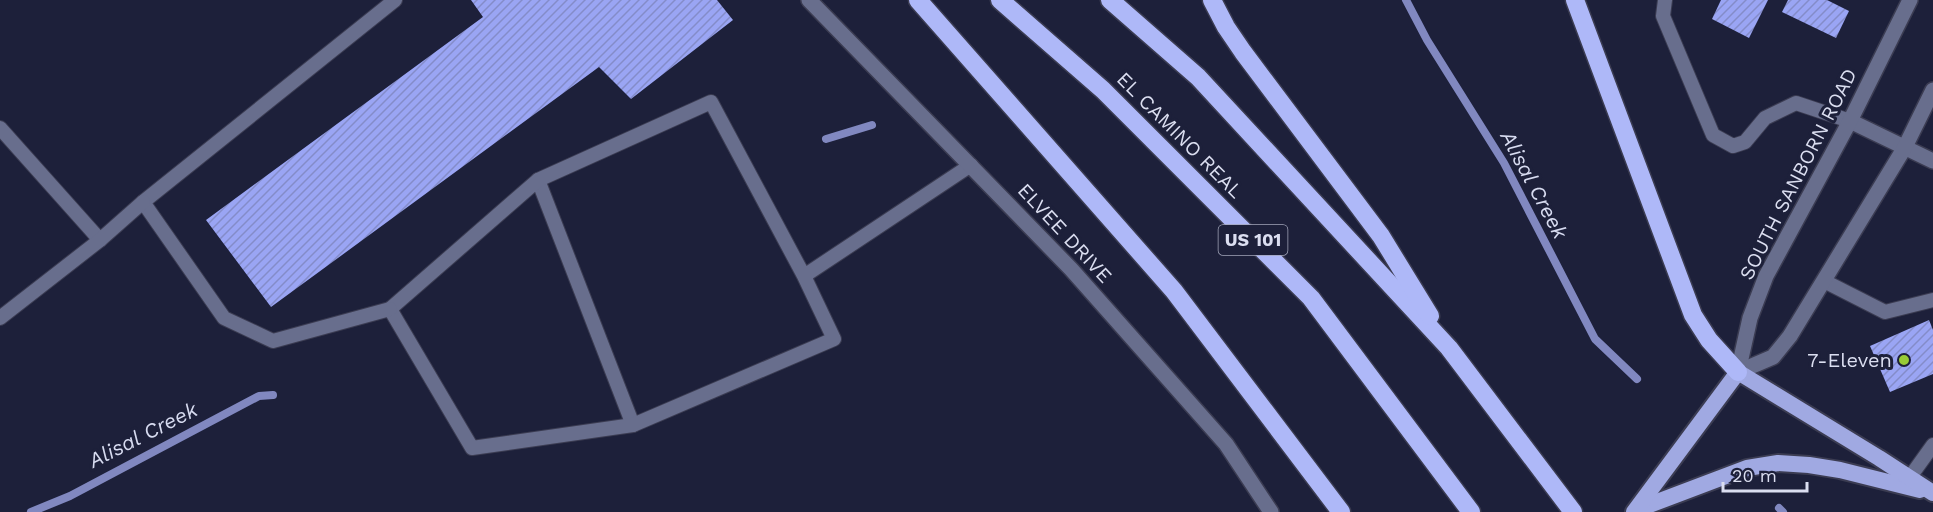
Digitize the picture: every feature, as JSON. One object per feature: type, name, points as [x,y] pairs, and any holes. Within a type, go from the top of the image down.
[{"type":"highway","points":[[918,0],[1174,291],[1341,512]]},
{"type":"highway","name":"EL CAMINO REAL","points":[[1000,0],[1103,90],[1311,298],[1471,512]]},
{"type":"highway","points":[[1110,0],[1198,77],[1449,348]]},
{"type":"highway","points":[[1212,0],[1226,27],[1243,52],[1381,236],[1449,348],[1570,509]]},
{"type":"highway","points":[[1575,0],[1693,315],[1709,340],[1738,372],[1933,493]]},
{"type":"highway","name":"SOUTH SANBORN ROAD","points":[[1635,511],[1738,372]]},
{"type":"highway","points":[[1635,511],[1747,468],[1778,463],[1840,470],[1933,493]]},
{"type":"street","name":"ELVEE DRIVE","points":[[809,0],[1071,269],[1226,444],[1271,512]]},
{"type":"street","name":"SOUTH SANBORN ROAD","points":[[1738,372],[1750,318],[1766,276],[1850,121],[1910,0]]},
{"type":"street","points":[[1738,372],[1773,357],[1791,336],[1905,147],[1933,90]]},
{"type":"street","points":[[1850,121],[1933,161]]},
{"type":"lane","points":[[0,318],[100,240],[142,202],[395,0]]},
{"type":"lane","points":[[1665,0],[1663,16],[1713,135],[1732,146],[1745,142],[1765,118],[1796,103],[1850,121]]},
{"type":"lane","points":[[142,202],[224,318],[273,341],[390,309],[538,180],[711,102],[804,276],[834,339],[633,425],[472,448],[390,309]]},
{"type":"lane","points":[[0,128],[100,240]]},
{"type":"lane","points":[[804,276],[971,165]]},
{"type":"lane","points":[[538,180],[633,425]]},
{"type":"lane","points":[[1824,281],[1885,312],[1933,300]]},
{"type":"lane","points":[[1910,477],[1933,445]]},
{"type":"building","points":[[471,0],[717,0],[733,20],[631,99],[599,67],[271,307],[206,220],[483,17]]},
{"type":"building","points":[[1721,0],[1768,0],[1749,38],[1712,19]]},
{"type":"building","points":[[1788,0],[1827,0],[1849,11],[1836,38],[1782,12]]},
{"type":"building","name":"7-Eleven","points":[[1929,320],[1933,330],[1933,374],[1890,392],[1870,346]]},
{"type":"waterway","name":"Alisal Creek","points":[[1406,0],[1427,40],[1504,163],[1595,339],[1637,379]]},
{"type":"waterway","name":"Alisal Creek","points":[[826,139],[872,125]]},
{"type":"waterway","name":"Alisal Creek","points":[[31,512],[70,496],[259,396],[273,395]]},
{"type":"waterway","name":"Alisal Creek","points":[[1779,508],[1783,512]]},
{"type":"place","name":"7-Eleven","points":[[1904,360]]}]
